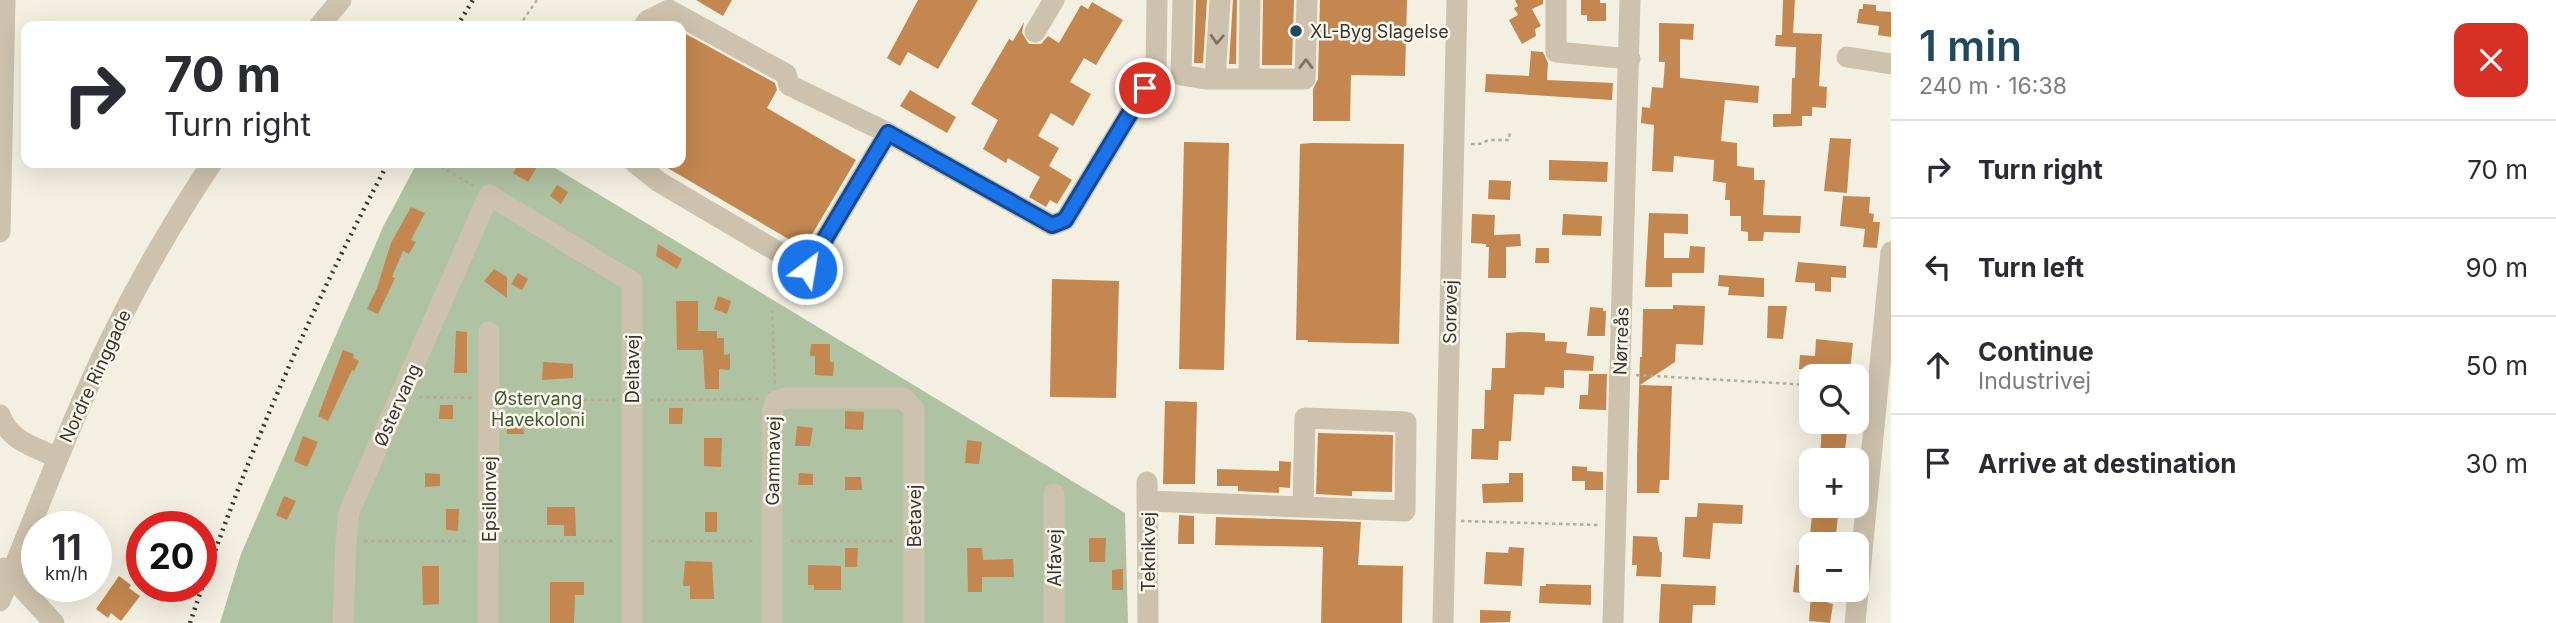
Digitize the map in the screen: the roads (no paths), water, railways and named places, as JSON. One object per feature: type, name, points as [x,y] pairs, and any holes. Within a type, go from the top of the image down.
[{"type":"street","points":[[0,232],[5,0]]},
{"type":"street","points":[[323,21],[341,0]]},
{"type":"street","points":[[1035,32],[1054,0]]},
{"type":"street","points":[[647,21],[669,10],[786,74],[789,85],[888,133],[1052,225],[1065,220],[1156,70],[1157,0]]},
{"type":"street","points":[[1183,0],[1181,75],[1215,79],[1305,79],[1307,0]]},
{"type":"street","points":[[1215,79],[1220,0]]},
{"type":"street","points":[[1249,79],[1250,0]]},
{"type":"street","name":"Sorøvej","points":[[1443,623],[1457,0]]},
{"type":"street","points":[[1556,0],[1556,52],[1630,59]]},
{"type":"street","name":"Nørreås","points":[[1613,623],[1630,0]]},
{"type":"street","points":[[1847,57],[1891,64]]},
{"type":"street","points":[[641,168],[659,182],[807,269],[888,133]]},
{"type":"street","name":"Nordre Ringgade","points":[[0,601],[5,569],[131,298],[183,206],[209,168]]},
{"type":"street","name":"Østervang","points":[[343,623],[345,541],[349,512],[489,195]]},
{"type":"street","name":"Deltavej","points":[[489,195],[632,282],[632,623]]},
{"type":"street","points":[[1855,623],[1887,324],[1891,252]]},
{"type":"street","name":"Epsilonvej","points":[[488,623],[489,332]]},
{"type":"street","name":"Gammavej","points":[[772,623],[772,412],[775,402],[785,398],[903,398],[914,409]]},
{"type":"street","name":"Betavej","points":[[914,409],[914,623]]},
{"type":"street","points":[[0,415],[14,437],[58,458]]},
{"type":"street","points":[[1305,418],[1406,422],[1405,511],[1303,506],[1305,418]]},
{"type":"street","name":"Teknikvej","points":[[1148,623],[1148,491],[1303,506]]},
{"type":"street","name":"Alfavej","points":[[1054,494],[1054,623]]},
{"type":"street","points":[[5,569],[54,623]]},
{"type":"railway","points":[[460,21],[473,0]]},
{"type":"railway","points":[[190,623],[232,505],[279,389],[331,275],[385,168]]},
{"type":"place","name":"XL-Byg Slagelse","points":[[1296,31]]},
{"type":"park label","name":"Østervang Havekoloni","points":[[538,408]]}]
